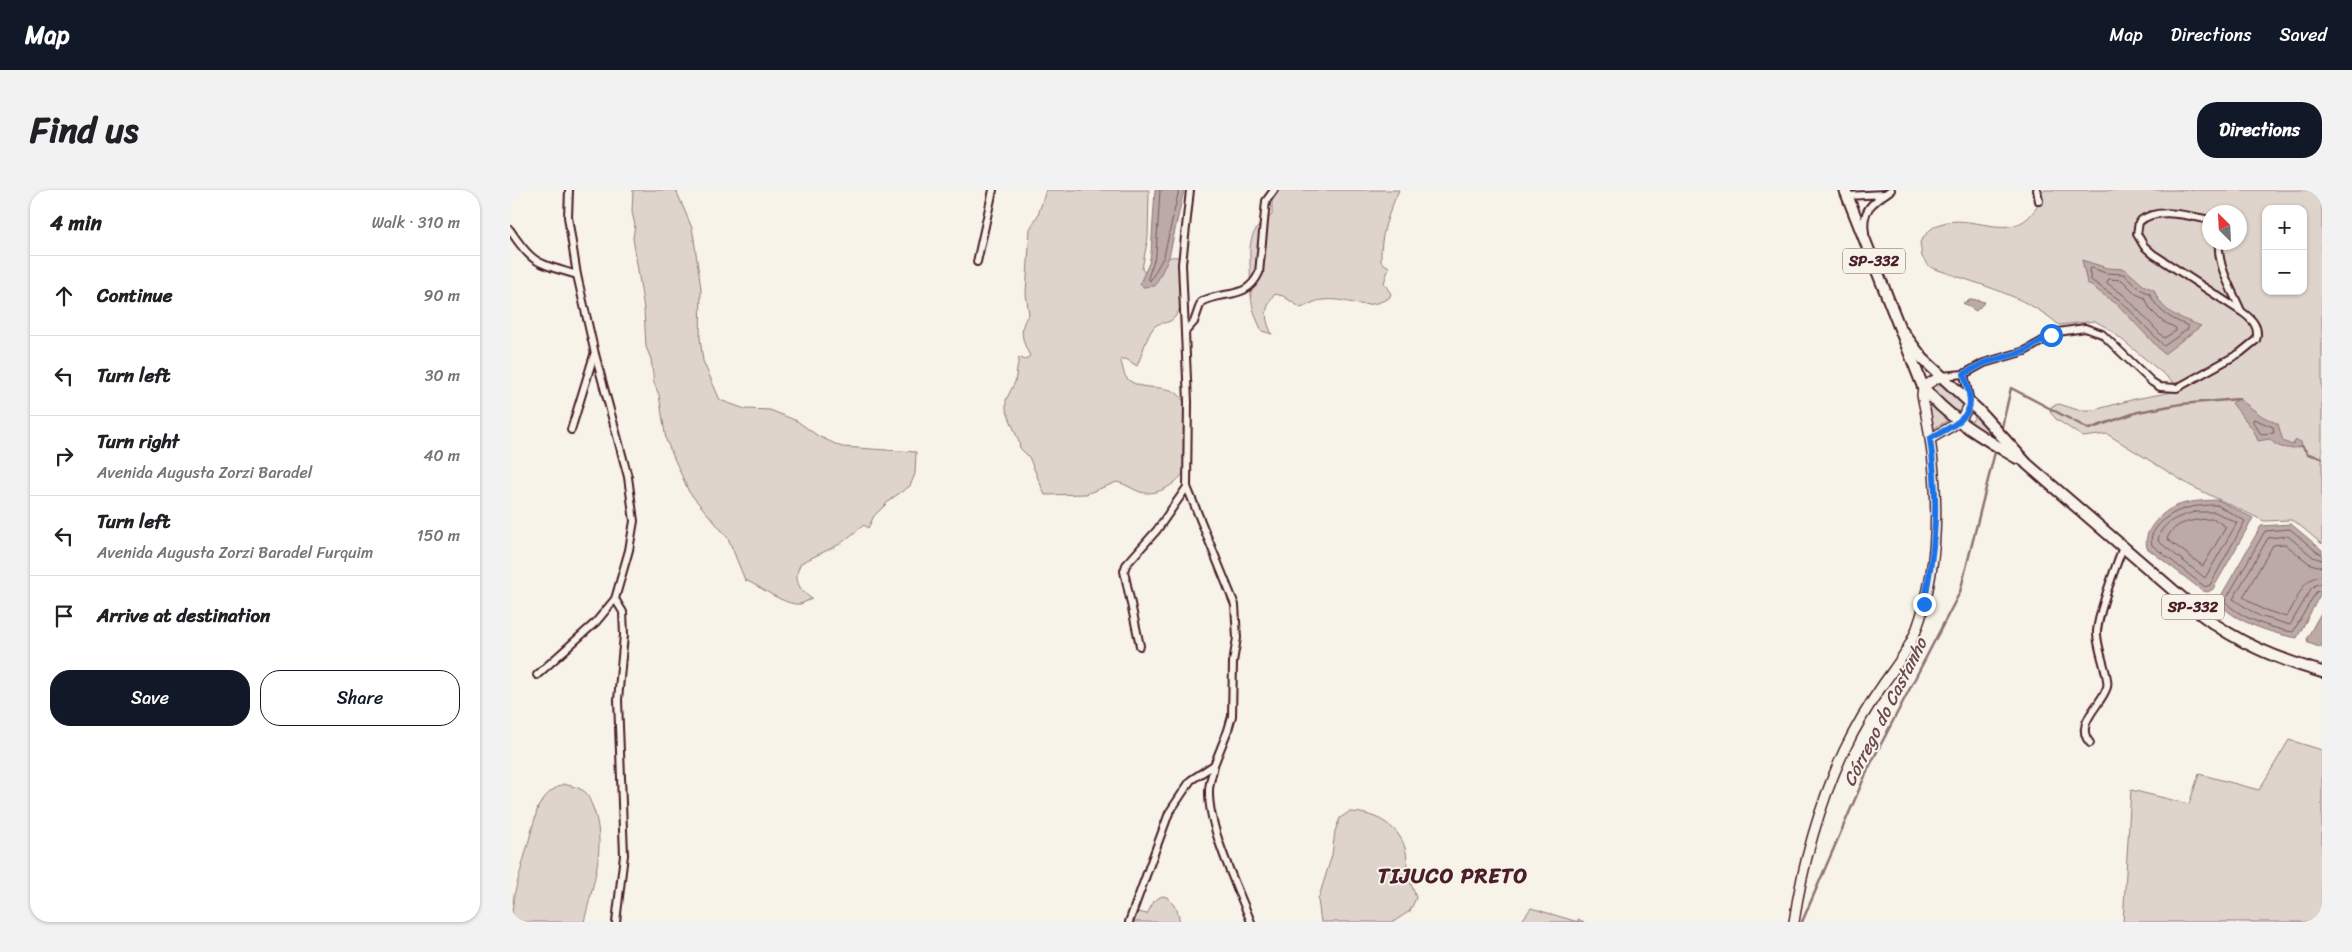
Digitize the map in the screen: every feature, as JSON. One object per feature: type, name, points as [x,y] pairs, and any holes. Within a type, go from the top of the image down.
[{"type":"main road","name":"SP-332","points":[[1846,193],[1923,387],[1944,411],[2027,464]]},
{"type":"main road","name":"SP-332","points":[[1902,332],[1923,359],[1971,403],[2027,464],[2222,631],[2264,653],[2322,672]]},
{"type":"main road","points":[[1794,922],[1803,867],[1844,751],[1883,684],[1905,654],[1924,604],[1932,563],[1937,516],[1930,439],[1922,395],[1923,387],[1941,376]]},
{"type":"main road","points":[[1930,439],[1959,422],[1971,403]]},
{"type":"street","points":[[537,675],[596,622],[615,599],[633,536],[634,521],[629,484],[595,354],[577,275],[568,217],[569,190]]},
{"type":"street","points":[[977,262],[993,190]]},
{"type":"street","points":[[1190,190],[1182,264],[1188,402],[1187,487],[1235,605],[1237,623],[1233,662],[1232,716],[1214,765],[1209,790],[1210,808],[1215,829],[1250,922]]},
{"type":"street","points":[[1185,332],[1194,322],[1201,302],[1236,293],[1249,288],[1255,282],[1259,273],[1266,201],[1274,190]]},
{"type":"street","points":[[2037,190],[2039,201]]},
{"type":"street","points":[[1846,193],[1888,192]]},
{"type":"street","points":[[1870,250],[1865,230],[1864,218],[1866,209],[1871,203],[1888,192]]},
{"type":"street","points":[[1941,376],[1964,374],[1984,363],[2025,351],[2058,332],[2085,328],[2102,334],[2152,382],[2160,387],[2177,388],[2253,344],[2258,335],[2250,317],[2154,254],[2139,240],[2137,234],[2140,222],[2150,216],[2178,214],[2202,218]]},
{"type":"street","points":[[510,230],[524,252],[532,259],[541,264],[577,275]]},
{"type":"street","points":[[2218,250],[2222,268],[2242,312]]},
{"type":"street","points":[[571,430],[595,354]]},
{"type":"street","points":[[1964,374],[1971,403]]},
{"type":"street","points":[[1140,646],[1124,571],[1126,565],[1157,530],[1187,487]]},
{"type":"street","points":[[2090,743],[2085,738],[2084,729],[2108,685],[2107,675],[2100,659],[2097,630],[2123,547]]},
{"type":"street","points":[[615,599],[623,612],[624,635],[618,700],[624,855],[616,922]]},
{"type":"street","points":[[1130,922],[1169,813],[1191,780],[1214,765]]},
{"type":"shaded area","points":[[633,190],[676,190],[692,228],[701,289],[700,338],[703,361],[720,400],[745,409],[770,410],[797,421],[818,436],[842,447],[916,452],[915,474],[910,486],[891,499],[874,516],[868,528],[864,525],[840,544],[801,563],[797,574],[798,584],[812,599],[803,603],[794,604],[787,602],[745,580],[728,538],[689,492],[666,440],[659,395],[654,383],[651,359],[646,347],[644,309],[633,238],[635,225],[632,212]]},
{"type":"shaded area","points":[[1046,190],[1149,190],[1148,237],[1142,269],[1144,272],[1149,271],[1168,258],[1178,257],[1180,261],[1182,298],[1178,312],[1172,320],[1154,327],[1146,341],[1137,366],[1126,359],[1120,360],[1127,379],[1137,385],[1168,389],[1175,392],[1181,397],[1185,405],[1187,467],[1179,478],[1161,491],[1140,492],[1117,482],[1086,494],[1045,495],[1029,457],[1020,448],[1006,409],[1006,400],[1015,382],[1019,357],[1025,360],[1030,356],[1023,340],[1022,329],[1029,314],[1026,294],[1030,229],[1038,215]]},
{"type":"shaded area","points":[[1272,190],[1399,190],[1388,216],[1381,252],[1381,262],[1389,267],[1384,283],[1391,294],[1389,298],[1371,304],[1320,300],[1301,308],[1283,296],[1275,294],[1266,313],[1272,334],[1262,331],[1252,305],[1250,246],[1257,229],[1272,215]]},
{"type":"shaded area","points":[[2039,190],[2322,190],[2322,544],[2291,520],[2264,521],[2191,486],[2107,434],[2083,437],[2056,419],[2050,412],[2052,406],[2059,404],[2078,410],[2094,410],[2135,399],[2183,390],[2109,329],[2095,321],[2059,325],[2045,314],[2014,297],[1930,267],[1922,257],[1920,242],[1928,232],[1940,224],[1952,221],[2002,226],[2014,225],[2025,221],[2039,204]]},
{"type":"shaded area","points":[[1938,384],[1948,387],[1965,406],[1963,412],[1959,414],[1937,394]]},
{"type":"shaded area","points":[[1927,400],[1948,420],[1933,429]]},
{"type":"shaded area","points":[[1977,413],[2010,451],[1967,422],[1972,421]]},
{"type":"shaded area","points":[[2289,740],[2322,750],[2322,922],[2123,922],[2131,790],[2189,804],[2199,774],[2259,790]]},
{"type":"shaded area","points":[[563,784],[578,788],[586,793],[597,819],[599,849],[595,878],[584,922],[511,922],[514,895],[538,807],[549,793]]},
{"type":"shaded area","points":[[1349,812],[1366,814],[1383,821],[1397,832],[1402,840],[1405,848],[1408,876],[1416,898],[1410,911],[1393,922],[1321,922],[1318,900],[1332,855],[1335,831],[1340,818]]},
{"type":"shaded area","points":[[1162,896],[1167,897],[1177,909],[1180,922],[1134,922],[1138,912],[1147,914],[1154,901]]},
{"type":"shaded area","points":[[1531,908],[1578,922],[1521,922]]},
{"type":"water","points":[[1155,190],[1184,190],[1169,257],[1155,286],[1143,287],[1140,283],[1149,263],[1151,253]]},
{"type":"water","points":[[2082,260],[2107,268],[2125,269],[2143,285],[2154,290],[2167,310],[2201,326],[2164,354],[2118,305],[2087,283]]},
{"type":"water","points":[[1972,299],[1985,302],[1976,311],[1963,303]]},
{"type":"water","points":[[2239,399],[2262,416],[2278,424],[2283,441],[2292,445],[2296,440],[2301,442],[2302,446],[2284,448],[2276,445],[2270,439],[2258,441],[2254,431],[2232,403]]},
{"type":"water","points":[[2218,500],[2253,518],[2213,589],[2208,592],[2203,591],[2147,548],[2146,539],[2150,529],[2159,518],[2173,507],[2189,502]]},
{"type":"water","points":[[2291,524],[2322,550],[2322,591],[2297,638],[2254,626],[2233,615],[2218,601],[2261,526]]},
{"type":"water","points":[[2322,611],[2322,648],[2308,643],[2307,638]]},
{"type":"waterway","name":"Córrego do Castanho","points":[[2002,427],[2011,388],[2089,429],[2138,412],[2181,404],[2239,399]]},
{"type":"waterway","name":"Córrego do Castanho","points":[[2302,446],[2308,454],[2322,458]]},
{"type":"waterway","name":"Córrego do Castanho","points":[[1802,922],[1868,769],[1960,592],[1995,452]]},
{"type":"district","name":"TIJUCO PRETO","points":[[1453,876]]},
{"type":"route","points":[[1924,604],[1932,563],[1937,516],[1936,487],[1930,439],[1959,422],[1968,409],[1971,403],[1964,374],[1984,363],[2025,351],[2051,335]]}]
